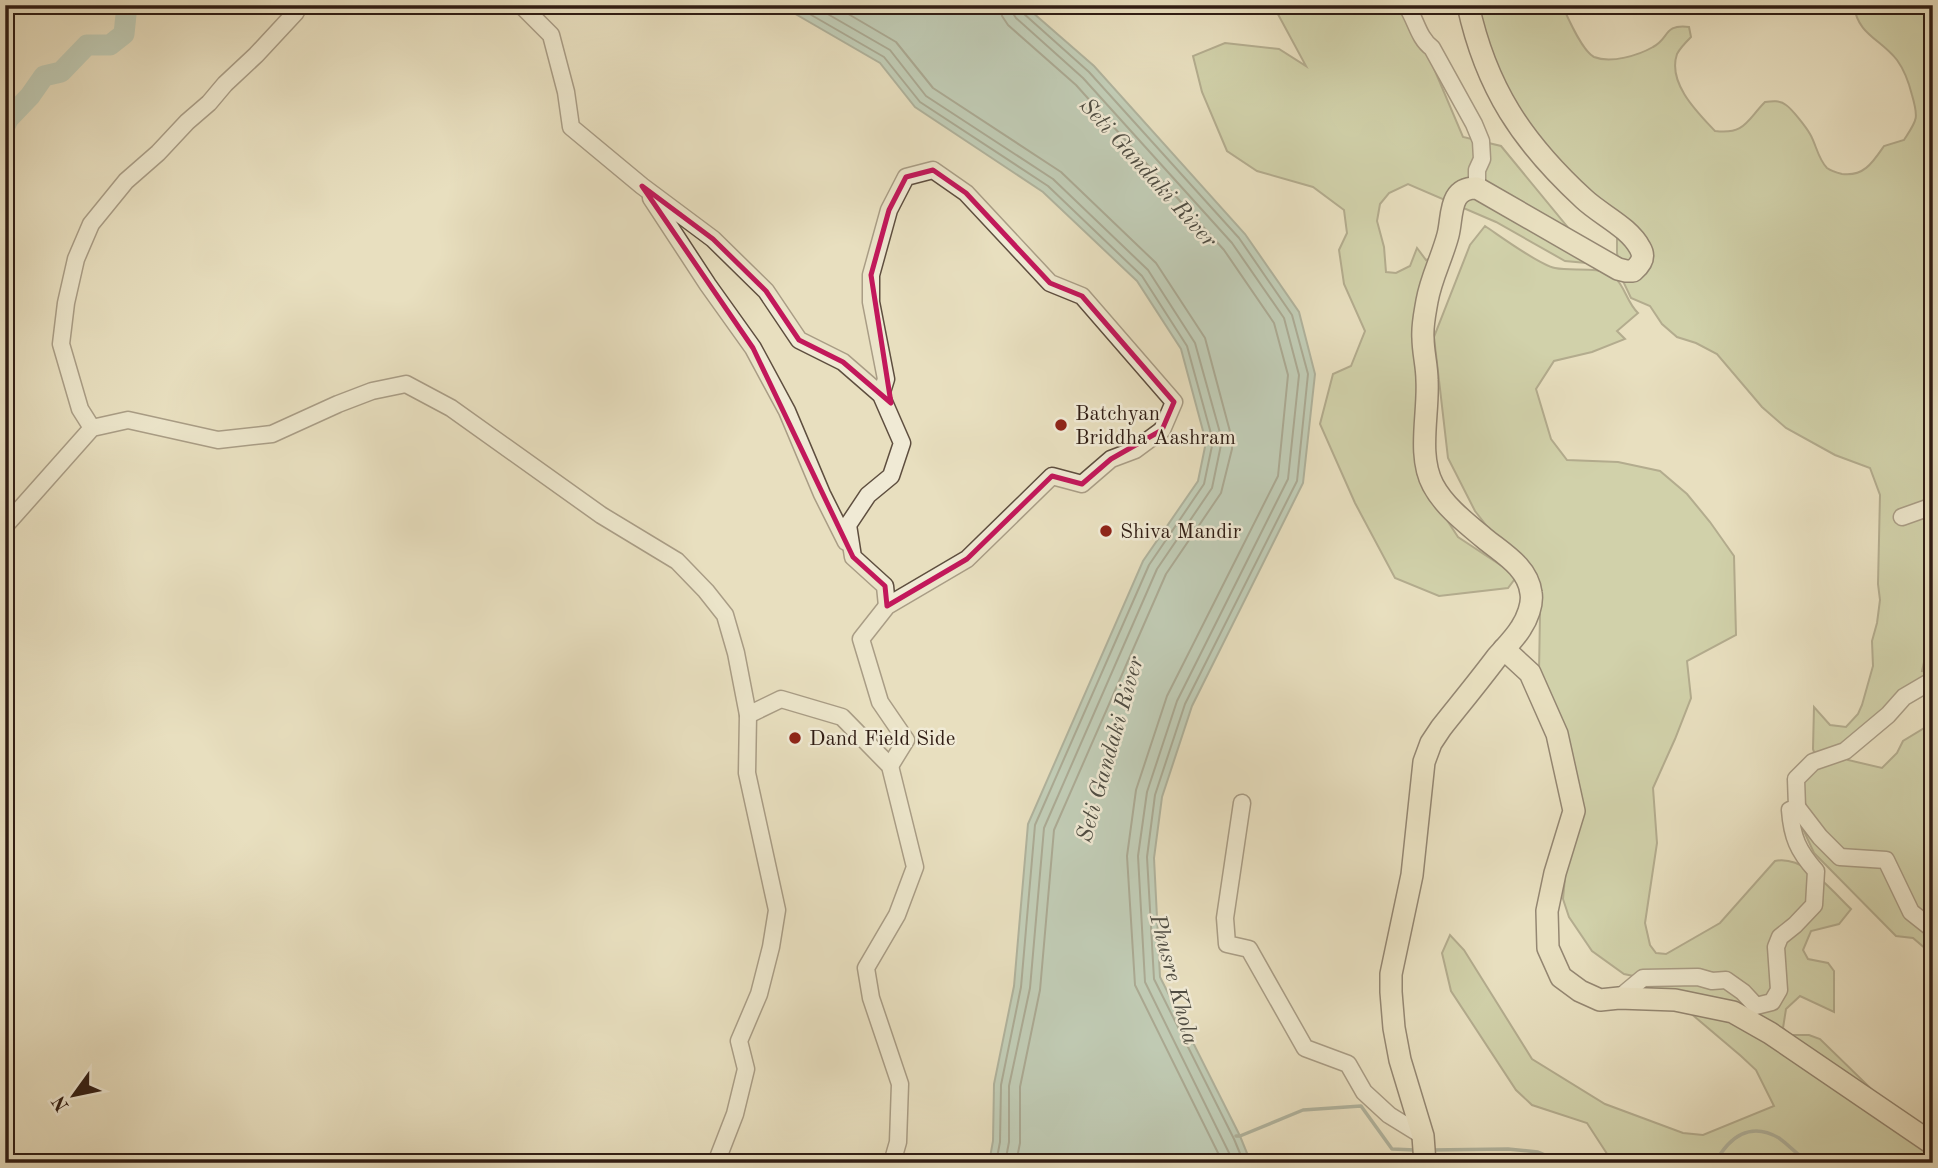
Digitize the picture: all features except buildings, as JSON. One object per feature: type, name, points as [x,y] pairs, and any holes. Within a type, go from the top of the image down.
[{"type":"main road","points":[[1425,1163],[1423,1136],[1394,1028],[1391,992],[1391,974],[1412,875],[1424,762],[1436,736],[1521,629],[1532,594],[1523,573],[1515,563],[1482,537],[1440,496],[1426,469],[1424,456],[1427,381],[1423,339],[1427,299],[1448,236],[1456,198],[1461,191],[1469,187],[1477,188],[1618,269],[1633,271],[1642,261],[1643,255],[1633,239],[1586,201],[1544,160],[1517,126],[1498,94],[1486,65],[1475,37],[1468,5]]},
{"type":"main road","points":[[1504,649],[1530,673],[1557,734],[1574,811],[1555,873],[1547,911],[1548,948],[1561,977],[1580,991],[1600,999],[1675,1000],[1733,1012],[1770,1032],[1933,1144]]},
{"type":"street","points":[[92,428],[80,408],[61,344],[66,303],[76,259],[91,224],[126,181],[209,103],[296,12],[288,5]]},
{"type":"street","points":[[521,5],[551,34],[566,92],[571,127],[642,186],[713,239],[766,291],[799,340],[843,362],[881,395],[902,443],[891,476],[867,495],[848,525],[853,557]]},
{"type":"street","points":[[1406,5],[1424,42],[1432,48],[1478,132],[1482,159],[1477,170],[1477,188]]},
{"type":"street","points":[[881,395],[886,379],[871,302],[871,275],[889,210],[906,177],[933,170],[966,194],[1050,283],[1082,296],[1174,402],[1162,430],[1135,450],[1111,460],[1083,484],[1052,477],[967,559],[887,606],[861,639],[880,702],[906,740],[890,766]]},
{"type":"street","points":[[642,186],[753,348],[787,411],[822,494],[853,557],[885,586],[887,606]]},
{"type":"street","points":[[5,526],[92,428],[128,420],[218,440],[272,434],[372,391],[406,384],[451,408],[601,515],[677,561],[725,615],[736,653],[748,715],[747,773],[777,910],[759,994],[739,1041],[746,1069],[734,1114],[716,1163]]},
{"type":"street","points":[[1902,517],[1933,506]]},
{"type":"street","points":[[1933,680],[1904,697],[1888,715],[1845,751],[1813,762],[1796,779],[1795,792],[1797,807],[1840,858],[1886,860],[1911,912],[1933,931]]},
{"type":"street","points":[[748,715],[781,699],[842,717],[890,766],[915,867],[897,915],[866,968],[871,998],[900,1084],[898,1142],[892,1163]]},
{"type":"street","points":[[1242,803],[1225,919],[1227,944],[1249,949],[1305,1048],[1348,1064],[1364,1092],[1389,1115],[1423,1136]]},
{"type":"street","points":[[1619,998],[1643,978],[1698,976],[1712,981],[1726,980],[1756,1006],[1772,1002],[1779,990],[1776,947],[1780,937],[1814,905],[1816,871],[1802,856],[1792,831],[1790,810],[1797,807]]},
{"type":"highlighted area","points":[[933,170],[966,193],[1050,283],[1082,296],[1174,402],[1162,430],[1111,459],[1082,484],[1052,476],[967,559],[887,606],[885,586],[853,557],[753,348],[642,186],[713,239],[766,291],[799,340],[843,362],[891,403],[871,275],[889,210],[906,177]]},
{"type":"green space","points":[[1273,5],[1407,5],[1463,137],[1501,146],[1598,264],[1565,261],[1496,222],[1408,184],[1389,193],[1380,204],[1377,221],[1384,247],[1386,272],[1396,273],[1410,266],[1417,248],[1426,260],[1439,256],[1417,474],[1458,537],[1517,576],[1508,588],[1439,596],[1395,578],[1355,503],[1320,424],[1333,374],[1351,366],[1365,331],[1344,284],[1339,250],[1347,233],[1344,210],[1313,187],[1257,171],[1227,151],[1202,92],[1193,56],[1225,43],[1279,49],[1306,66]]},
{"type":"green space","points":[[1475,5],[1562,5],[1589,54],[1608,60],[1640,53],[1653,47],[1671,30],[1689,27],[1691,37],[1677,54],[1676,76],[1686,97],[1715,131],[1733,131],[1744,125],[1765,102],[1781,102],[1792,110],[1805,127],[1827,168],[1840,174],[1850,174],[1867,167],[1884,146],[1904,140],[1916,115],[1910,86],[1902,68],[1891,53],[1860,24],[1854,6],[1933,5],[1933,646],[1926,653],[1922,671],[1933,672],[1859,736],[1816,758],[1813,749],[1814,707],[1830,725],[1846,727],[1862,705],[1873,666],[1872,641],[1880,600],[1880,495],[1870,468],[1835,455],[1786,428],[1762,407],[1717,354],[1677,337],[1662,324],[1650,306],[1631,298],[1622,279],[1617,253],[1617,222],[1574,182],[1512,107]]},
{"type":"green space","points":[[1485,226],[1548,266],[1607,273],[1620,284],[1638,313],[1617,331],[1625,339],[1592,352],[1554,361],[1536,389],[1551,439],[1567,460],[1618,462],[1660,471],[1687,494],[1734,556],[1736,635],[1687,661],[1691,698],[1653,788],[1657,843],[1645,923],[1650,945],[1656,953],[1666,954],[1720,923],[1775,861],[1796,863],[1807,869],[1851,909],[1839,924],[1811,931],[1803,950],[1808,959],[1828,963],[1834,971],[1834,1012],[1800,996],[1786,1009],[1783,1028],[1790,1035],[1809,1035],[1820,1039],[1898,1115],[1933,1135],[1933,1163],[1613,1163],[1587,1123],[1532,1105],[1516,1090],[1451,991],[1442,953],[1450,935],[1464,950],[1532,1059],[1605,1104],[1683,1133],[1703,1135],[1774,1106],[1756,1070],[1741,1056],[1675,1000],[1657,994],[1643,978],[1624,974],[1592,951],[1569,917],[1563,899],[1575,771],[1539,673],[1540,614],[1526,576],[1475,511],[1448,458],[1434,337],[1470,245]]},
{"type":"green space","points":[[1926,727],[1933,727],[1933,955],[1913,938],[1896,936],[1814,853],[1802,827],[1800,798],[1804,779],[1812,771],[1847,753],[1848,760],[1882,768],[1897,753],[1903,741]]},
{"type":"water","name":"Seti Gandaki River","points":[[780,5],[1024,5],[1094,66],[1245,234],[1299,312],[1315,374],[1303,483],[1192,706],[1162,797],[1154,858],[1160,977],[1251,1163],[989,1163],[993,1141],[994,1084],[1014,986],[1028,824],[1143,561],[1198,481],[1206,442],[1181,349],[1137,281],[1043,192],[915,107],[880,63]]},
{"type":"waterway","points":[[5,126],[44,76],[61,72],[87,45],[110,45],[124,34],[127,5]]},
{"type":"waterway","points":[[1236,1136],[1303,1110],[1361,1106],[1392,1149],[1415,1150]]},
{"type":"waterway","points":[[1715,1163],[1734,1139],[1741,1134],[1759,1131],[1779,1138],[1810,1163]]},
{"type":"waterway","points":[[1430,1150],[1508,1149],[1538,1152],[1562,1162],[1590,1163]]},
{"type":"waterway","points":[[1599,1163],[1620,1163]]},
{"type":"place","name":"Batchyan Briddha Aashram","points":[[1061,425]]},
{"type":"place","name":"Shiva Mandir","points":[[1106,531]]},
{"type":"place","name":"Dand Field Side","points":[[795,738]]},
{"type":"water label","name":"Phusre Khola","points":[[1175,979]]}]
